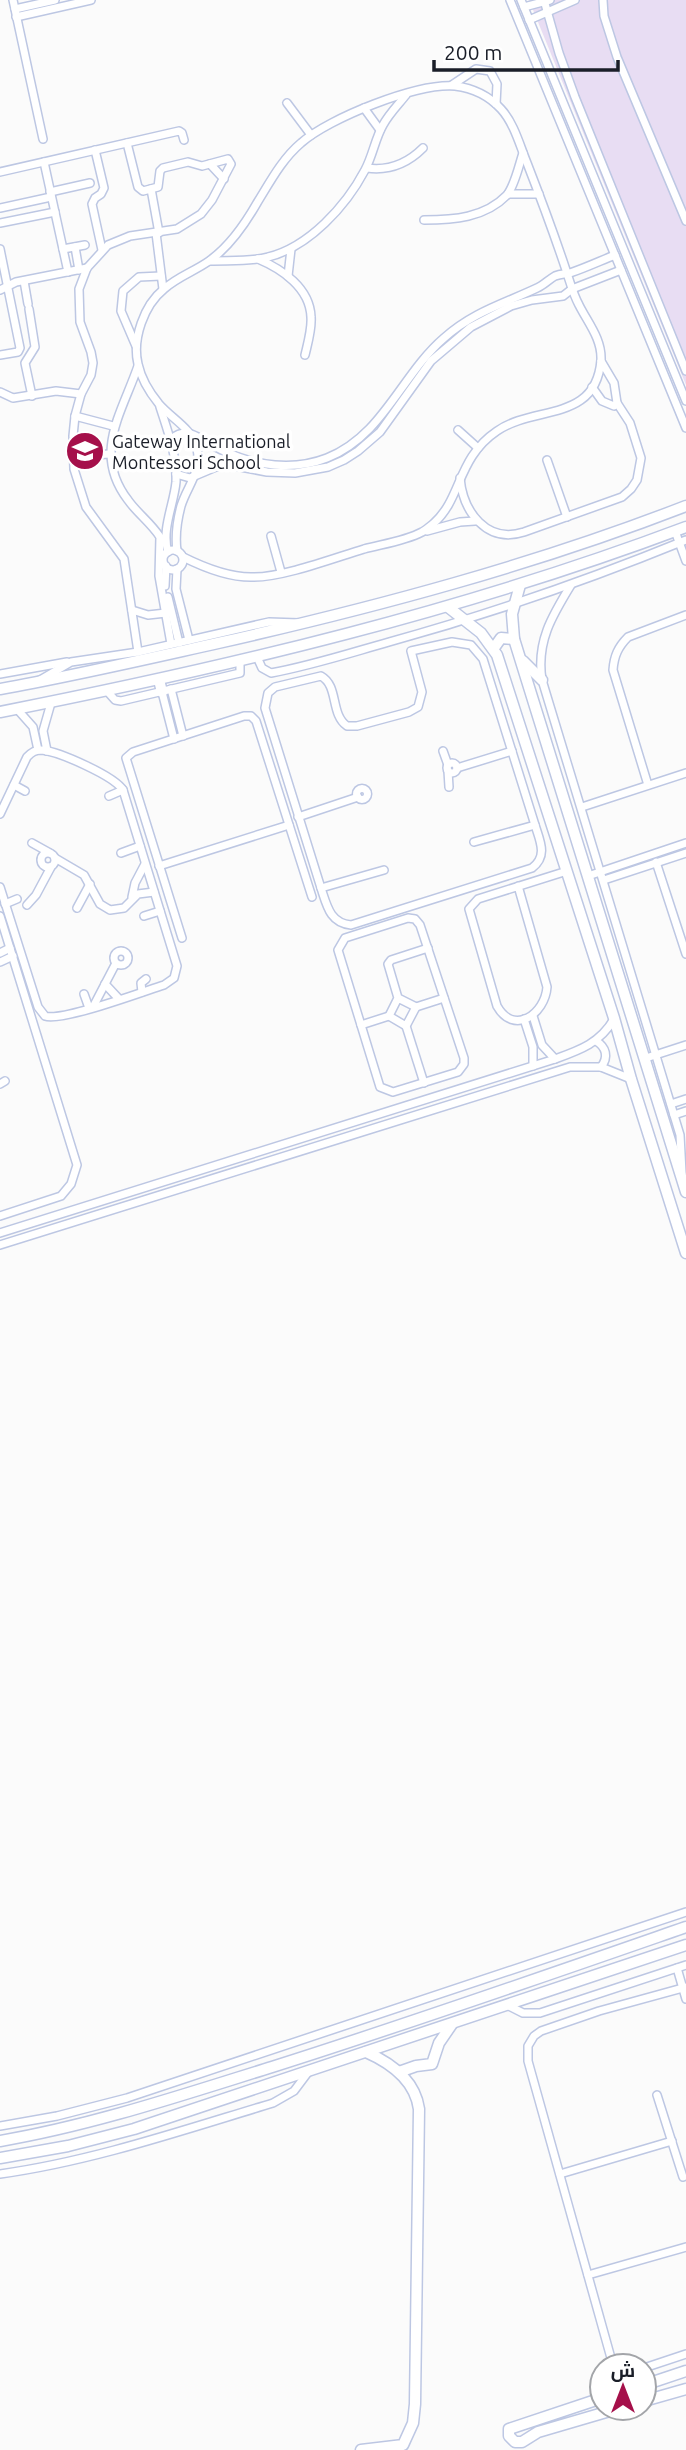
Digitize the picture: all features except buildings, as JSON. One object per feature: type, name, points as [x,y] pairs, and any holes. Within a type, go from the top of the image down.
[{"type":"street","points":[[13,0],[43,139]]},
{"type":"street","points":[[16,13],[55,0]]},
{"type":"street","points":[[16,13],[91,0]]},
{"type":"street","points":[[510,0],[686,428]]},
{"type":"street","points":[[529,20],[575,0]]},
{"type":"street","points":[[603,0],[604,16],[617,57],[686,221]]},
{"type":"street","points":[[686,371],[575,97],[559,53],[546,1],[522,4],[686,401]]},
{"type":"street","points":[[451,86],[476,69],[490,71],[497,84],[496,104]]},
{"type":"street","points":[[460,477],[464,500],[475,521],[491,531],[509,535],[622,497],[637,480],[642,458],[630,422],[617,403],[614,383],[601,361],[596,335],[572,289],[539,194],[509,120],[496,104],[474,90],[451,86],[427,88],[364,108],[311,135],[290,153],[233,237],[209,261],[163,289],[144,316],[137,347],[138,366],[158,403],[171,439],[176,474],[166,534],[176,553],[200,566],[245,577],[267,576],[453,523],[475,521]]},
{"type":"street","points":[[209,261],[258,259],[291,249],[311,234],[340,206],[367,168],[380,130],[407,94]]},
{"type":"street","points":[[383,102],[390,114]]},
{"type":"street","points":[[287,103],[311,135]]},
{"type":"street","points":[[364,108],[380,130]]},
{"type":"street","points":[[0,172],[180,131],[184,140]]},
{"type":"street","points":[[569,144],[578,140]]},
{"type":"street","points":[[4,289],[14,283],[83,269],[115,241],[186,225],[201,214],[212,200],[231,165],[226,159],[199,166],[188,162],[163,168],[160,171],[159,185],[143,191],[138,187],[127,143]]},
{"type":"street","points":[[367,168],[397,166],[416,156],[423,148]]},
{"type":"street","points":[[95,150],[104,188],[103,192],[93,199],[92,204],[102,250]]},
{"type":"street","points":[[508,194],[523,152]]},
{"type":"street","points":[[44,162],[68,272]]},
{"type":"street","points":[[210,164],[224,179]]},
{"type":"street","points":[[0,208],[40,200],[51,194],[90,183]]},
{"type":"street","points":[[150,189],[163,289]]},
{"type":"street","points":[[424,220],[472,216],[508,194],[539,194]]},
{"type":"street","points":[[40,200],[43,214]]},
{"type":"street","points":[[0,222],[55,212]]},
{"type":"street","points":[[63,249],[85,245]]},
{"type":"street","points":[[75,247],[83,269],[78,311],[93,363],[75,416],[73,456],[77,482],[86,507],[124,559],[138,652]]},
{"type":"street","points":[[0,249],[4,289],[20,348],[18,352],[0,355]]},
{"type":"street","points":[[288,276],[291,249]]},
{"type":"street","points":[[158,403],[191,434],[227,453],[266,464],[308,464],[369,438],[416,366],[446,336],[487,308],[547,283],[554,277],[615,255]]},
{"type":"street","points":[[258,259],[288,276],[301,291],[310,308],[311,327],[305,355]]},
{"type":"street","points":[[176,474],[196,477],[207,470],[224,466],[275,473],[312,471],[344,460],[386,425],[425,368],[456,339],[499,312],[523,302],[563,296],[572,289],[621,270]]},
{"type":"street","points":[[137,347],[121,311],[121,297],[133,280],[146,275],[161,276]]},
{"type":"street","points":[[24,281],[35,346],[24,363],[32,396]]},
{"type":"street","points":[[547,283],[553,297]]},
{"type":"street","points":[[420,533],[435,523],[443,513],[478,448],[506,425],[532,416],[562,411],[575,405],[592,387],[601,361]]},
{"type":"street","points":[[138,366],[113,426],[110,454],[120,488],[160,537],[159,576],[166,612],[176,640]]},
{"type":"street","points":[[130,388],[148,387]]},
{"type":"street","points":[[592,387],[607,404],[614,406],[617,403]]},
{"type":"street","points":[[0,392],[13,398],[56,391],[81,394]]},
{"type":"street","points":[[75,416],[113,426]]},
{"type":"street","points":[[458,430],[478,448]]},
{"type":"street","points":[[171,439],[180,434],[191,434]]},
{"type":"street","points":[[188,636],[175,583],[178,568],[176,534],[181,505],[196,477],[198,456],[191,434]]},
{"type":"street","points":[[224,466],[221,458],[227,453]]},
{"type":"street","points":[[73,456],[110,454]]},
{"type":"street","points":[[547,460],[567,517]]},
{"type":"street","points":[[0,689],[331,616],[525,563],[684,504]]},
{"type":"street","points":[[443,513],[453,523]]},
{"type":"street","points":[[0,712],[240,662],[448,607],[686,527]]},
{"type":"street","points":[[675,531],[683,542],[686,561]]},
{"type":"street","points":[[271,536],[281,572]]},
{"type":"street","points":[[257,657],[266,672],[277,672],[466,621],[683,542]]},
{"type":"street","points":[[176,553],[164,558],[166,588],[176,640]]},
{"type":"street","points":[[166,566],[169,569],[200,566]]},
{"type":"street","points":[[520,585],[513,606],[514,639],[632,1013],[671,1104],[682,1152],[682,1177]]},
{"type":"street","points":[[571,585],[545,633],[541,656],[542,680],[603,875],[686,1192]]},
{"type":"street","points":[[448,607],[481,633],[494,648],[528,746],[686,1252]]},
{"type":"street","points":[[132,610],[148,615],[166,612]]},
{"type":"street","points":[[648,785],[613,670],[614,661],[621,644],[628,637],[686,615]]},
{"type":"street","points":[[331,616],[330,628],[338,636]]},
{"type":"street","points":[[0,674],[138,652],[188,636],[269,622],[304,623],[312,632],[310,643]]},
{"type":"street","points":[[494,648],[501,638],[514,639]]},
{"type":"street","points":[[453,642],[465,643],[476,649],[483,659],[536,825],[542,853],[532,868],[351,925],[341,923],[333,917],[298,817],[265,708],[266,698],[275,687],[315,676],[326,678],[339,718],[347,726],[357,726],[418,707],[422,692],[410,653],[413,649],[453,642]]},
{"type":"street","points":[[520,658],[542,680]]},
{"type":"street","points":[[36,682],[71,662]]},
{"type":"street","points":[[107,691],[117,701],[167,691],[240,673],[240,662]]},
{"type":"street","points":[[164,679],[183,736]]},
{"type":"street","points":[[167,691],[174,739]]},
{"type":"street","points":[[42,751],[43,731],[51,702]]},
{"type":"street","points":[[17,709],[33,727],[42,751]]},
{"type":"street","points":[[182,938],[126,758],[133,752],[244,716],[254,718],[312,897]]},
{"type":"street","points":[[448,768],[454,772],[457,768],[528,746]]},
{"type":"street","points":[[0,814],[27,757],[42,751],[111,779],[123,790],[177,966],[176,974],[168,983],[142,992],[78,1012],[52,1018],[45,1016],[40,1011],[0,887]]},
{"type":"street","points":[[443,751],[448,768],[449,788]]},
{"type":"street","points":[[582,807],[686,774]]},
{"type":"street","points":[[14,785],[25,791]]},
{"type":"street","points":[[109,796],[123,790]]},
{"type":"street","points":[[298,817],[358,797]]},
{"type":"street","points":[[159,866],[289,825]]},
{"type":"street","points":[[474,842],[536,825]]},
{"type":"street","points":[[33,843],[82,873],[100,904],[110,910],[121,909],[138,894],[154,892]]},
{"type":"street","points":[[603,875],[686,843]]},
{"type":"street","points":[[121,853],[140,846]]},
{"type":"street","points":[[588,876],[603,875],[686,853]]},
{"type":"street","points":[[51,867],[46,867],[41,862],[43,855],[52,856]]},
{"type":"street","points":[[27,905],[36,895],[51,867],[52,856]]},
{"type":"street","points":[[656,862],[686,954]]},
{"type":"street","points":[[132,898],[134,886],[145,864]]},
{"type":"street","points":[[321,888],[384,870]]},
{"type":"street","points":[[518,886],[547,986],[545,1000],[533,1016],[517,1020],[505,1016],[497,1006],[469,914],[474,901],[518,886],[567,871]]},
{"type":"street","points":[[77,908],[90,884]]},
{"type":"street","points":[[5,904],[17,899]]},
{"type":"street","points":[[144,916],[160,911]]},
{"type":"street","points":[[0,915],[77,1165],[71,1184],[61,1196],[0,1216]]},
{"type":"street","points":[[412,918],[420,925],[444,998],[464,1063],[458,1072],[393,1093],[380,1087],[339,955],[339,946],[345,938],[412,918]]},
{"type":"street","points":[[107,947],[125,952],[128,958],[123,965],[116,963]]},
{"type":"street","points":[[360,1025],[389,1016],[398,998],[389,962],[428,948]]},
{"type":"street","points":[[0,953],[12,952]]},
{"type":"street","points":[[0,962],[12,952]]},
{"type":"street","points":[[91,1008],[116,963],[115,956],[118,952]]},
{"type":"street","points":[[142,992],[141,983],[146,979]]},
{"type":"street","points":[[105,984],[119,999]]},
{"type":"street","points":[[84,994],[91,1008]]},
{"type":"street","points":[[398,998],[416,1007],[444,998]]},
{"type":"street","points":[[74,1003],[78,1012]]},
{"type":"street","points":[[406,1026],[416,1007]]},
{"type":"street","points":[[0,1233],[555,1059],[583,1049],[596,1041],[614,1018],[632,1013]]},
{"type":"street","points":[[389,1016],[406,1026],[430,1098]]},
{"type":"street","points":[[533,1016],[542,1045],[555,1059]]},
{"type":"street","points":[[524,1019],[533,1047],[533,1066]]},
{"type":"street","points":[[596,1041],[606,1052],[601,1067]]},
{"type":"street","points":[[651,1056],[686,1045]]},
{"type":"street","points":[[0,1245],[570,1068],[601,1067],[631,1079]]},
{"type":"street","points":[[671,1104],[686,1099]]},
{"type":"street","points":[[674,1115],[686,1111]]},
{"type":"street","points":[[0,2126],[80,2110],[150,2091],[686,1912]]},
{"type":"street","points":[[0,2141],[64,2129],[138,2109],[360,2039],[686,1927]]},
{"type":"street","points":[[0,2158],[112,2135],[686,1945]]},
{"type":"street","points":[[507,2005],[523,2012],[540,2014],[686,1965]]},
{"type":"street","points":[[677,1968],[685,1988],[686,1999]]},
{"type":"street","points":[[609,2352],[527,2057],[528,2046],[541,2031],[580,2017],[685,1988]]},
{"type":"street","points":[[399,2072],[432,2064],[439,2043],[452,2024]]},
{"type":"street","points":[[361,2450],[403,2445],[415,2417],[419,2109],[411,2087],[399,2072],[366,2052]]},
{"type":"street","points":[[0,2174],[120,2149],[273,2103],[294,2091],[309,2071]]},
{"type":"street","points":[[657,2095],[683,2177]]},
{"type":"street","points":[[560,2174],[672,2141]]},
{"type":"street","points":[[588,2275],[686,2247]]},
{"type":"street","points":[[658,2363],[686,2354]]},
{"type":"street","points":[[658,2380],[686,2371]]},
{"type":"street","points":[[658,2397],[686,2389]]},
{"type":"street","points":[[588,2403],[509,2429],[509,2437],[515,2442],[523,2442],[538,2432],[588,2417]]},
{"type":"shaded area","points":[[529,0],[686,0],[686,385]]},
{"type":"place","name":"Gateway International Montessori School","points":[[85,451]]}]
